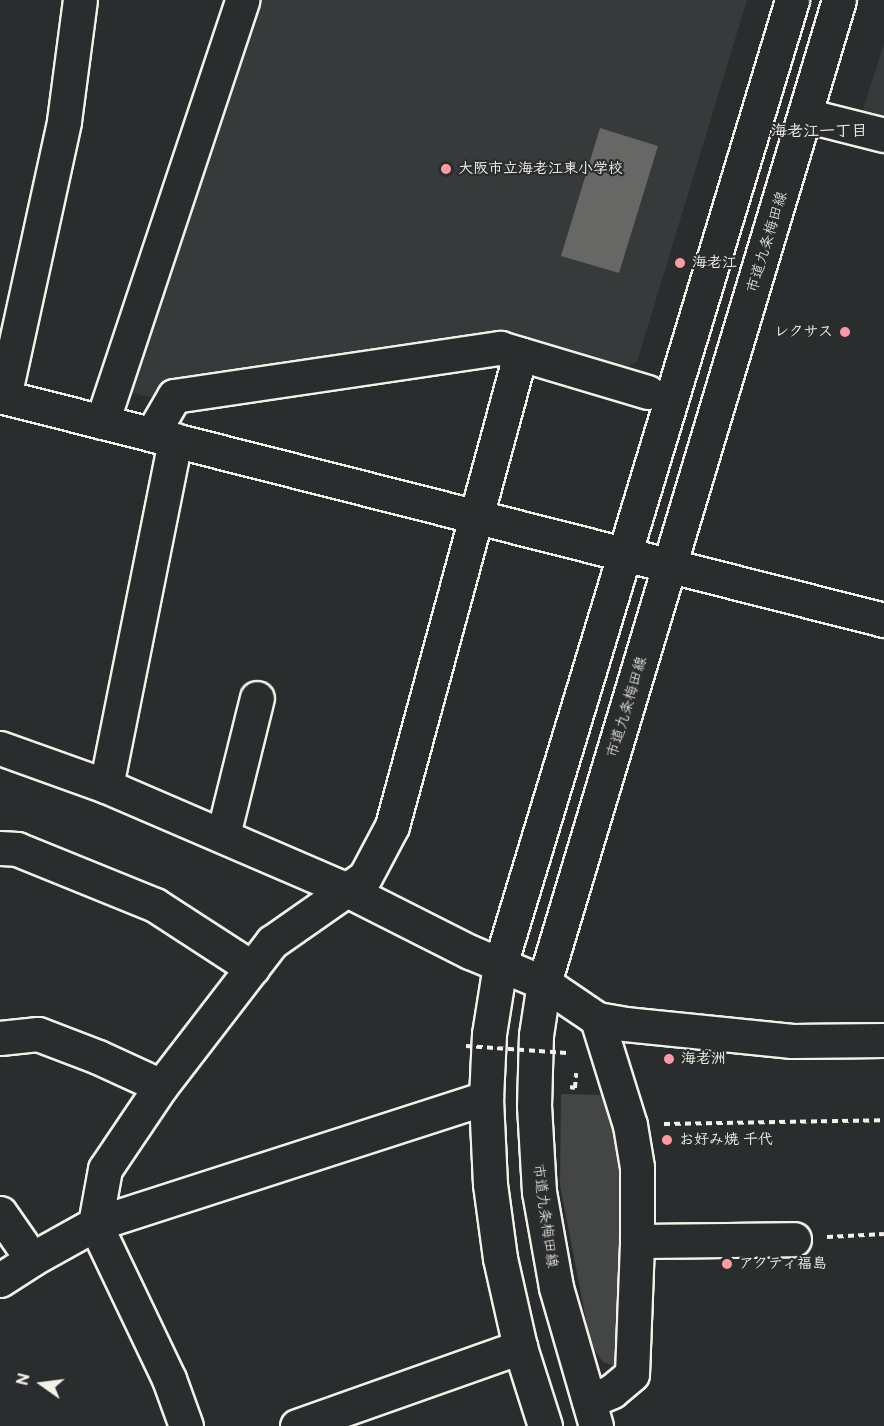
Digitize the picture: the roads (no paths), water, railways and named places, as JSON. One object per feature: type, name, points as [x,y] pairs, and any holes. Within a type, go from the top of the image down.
[{"type":"street","points":[[80,0],[64,121],[2,397],[884,620]]},
{"type":"street","points":[[102,422],[242,0]]},
{"type":"street","points":[[545,1426],[520,1347],[500,1258],[490,1184],[486,1098],[489,1034],[500,965],[792,0]]},
{"type":"street","name":"市道九条梅田線","points":[[592,1414],[556,1287],[539,1191],[534,1106],[536,1035],[544,983],[839,0]]},
{"type":"street","points":[[805,115],[884,135]]},
{"type":"street","points":[[106,786],[163,437],[174,396],[500,348],[648,392]]},
{"type":"street","points":[[186,1426],[169,1379],[94,1224],[105,1169],[161,1086],[272,942],[365,877],[392,826],[520,354]]},
{"type":"street","points":[[223,835],[257,698]]},
{"type":"street","points":[[0,748],[106,786],[347,890],[500,965],[544,983],[597,1018],[625,1024],[792,1041],[884,1040]]},
{"type":"street","points":[[0,848],[17,849],[155,905],[252,968]]},
{"type":"street","points":[[592,1414],[612,1391],[632,1374],[637,1167],[630,1125],[597,1018]]},
{"type":"street","points":[[0,1038],[38,1034],[98,1057],[161,1086]]},
{"type":"street","points":[[0,1280],[94,1224],[486,1098]]},
{"type":"street","points":[[0,1213],[32,1259]]},
{"type":"street","points":[[636,1241],[794,1239]]},
{"type":"street","points":[[297,1426],[520,1347]]},
{"type":"place","name":"大阪市立海老江東小学校","points":[[446,169]]},
{"type":"place","name":"海老江","points":[[680,263]]},
{"type":"place","name":"レクサス","points":[[845,332]]},
{"type":"place","name":"海老洲","points":[[669,1059]]},
{"type":"place","name":"お好み焼 千代","points":[[667,1140]]},
{"type":"place","name":"アクティ福島","points":[[727,1264]]},
{"type":"district","name":"海老江一丁目","points":[[819,132]]}]
